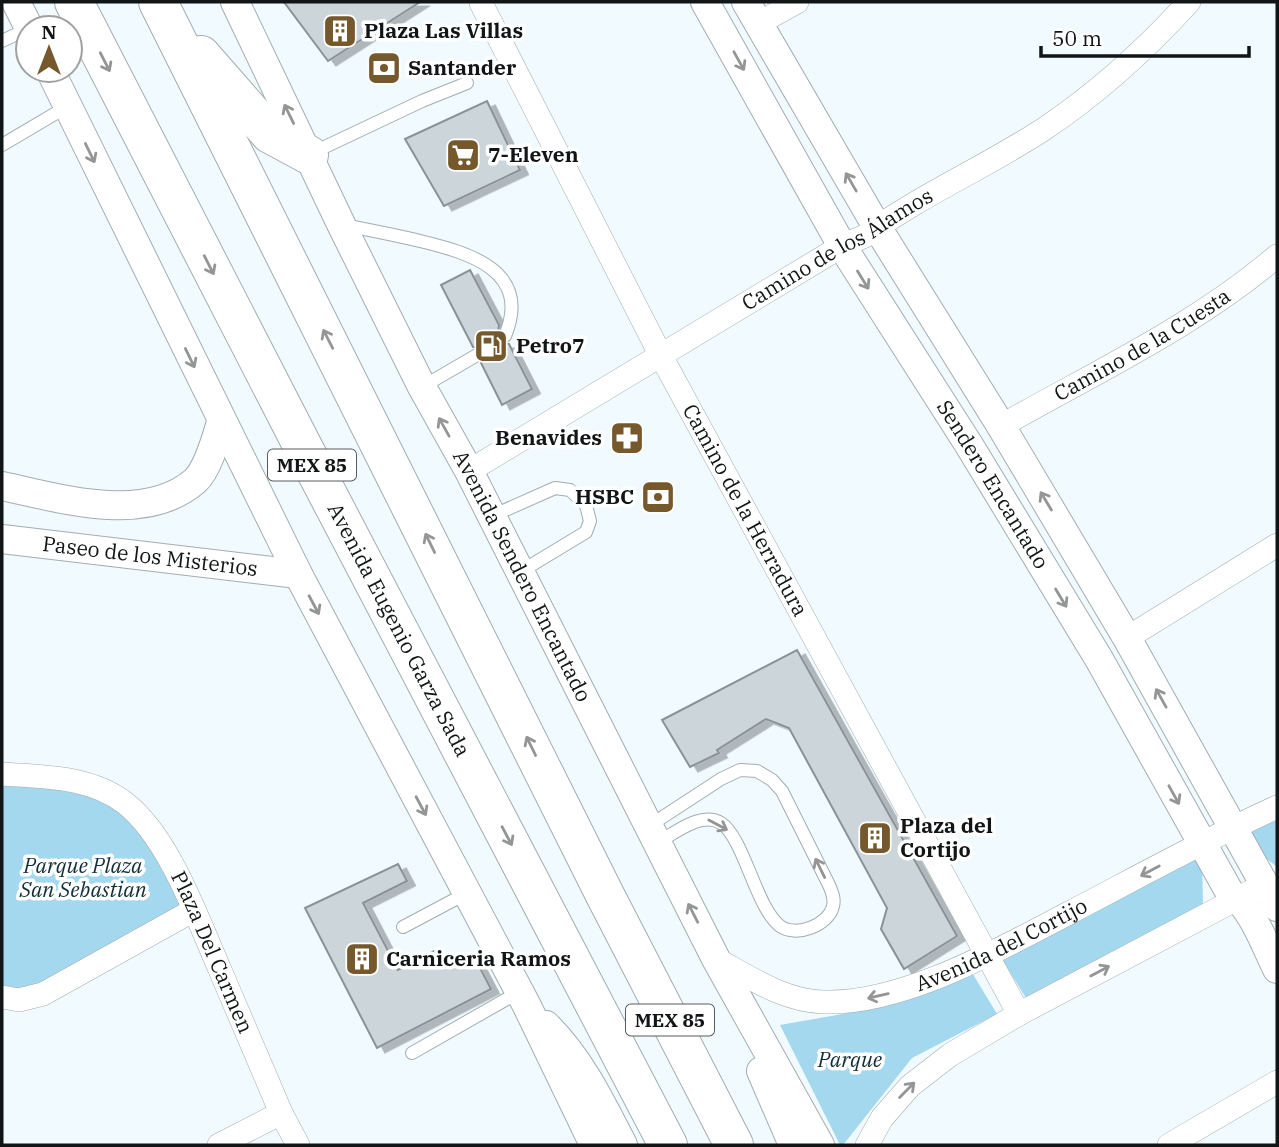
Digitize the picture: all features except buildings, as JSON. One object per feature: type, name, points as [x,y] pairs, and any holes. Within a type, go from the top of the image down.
[{"type":"highway","name":"Avenida Eugenio Garza Sada","points":[[74,2],[668,1145]]},
{"type":"highway","points":[[160,2],[195,48],[270,134],[309,155]]},
{"type":"highway","name":"MEX 85","points":[[160,2],[605,895],[734,1145]]},
{"type":"street","name":"Avenida Sendero Encantado","points":[[235,2],[422,387],[469,471],[716,959],[820,1145]]},
{"type":"street","name":"Sendero Encantado","points":[[705,2],[842,246],[969,446],[1099,659],[1230,893],[1238,898],[1277,969]]},
{"type":"street","points":[[752,12],[797,2]]},
{"type":"street","name":"Camino de los Álamos","points":[[469,471],[842,246],[1042,130],[1085,101],[1189,2]]},
{"type":"street","name":"Camino de la Herradura","points":[[481,3],[660,356],[1018,1014]]},
{"type":"street","name":"Sendero Encantado","points":[[752,12],[877,227],[1001,426],[1127,638],[1233,827],[1273,891]]},
{"type":"street","points":[[57,84],[221,422],[298,574],[523,999],[594,1145]]},
{"type":"street","name":"Camino de la Cuesta","points":[[1001,426],[1188,320],[1256,274],[1277,256]]},
{"type":"street","points":[[2,486],[78,502],[128,506],[160,501],[196,480],[213,450],[221,422]]},
{"type":"street","name":"Paseo de los Misterios","points":[[2,539],[298,574]]},
{"type":"street","points":[[1127,638],[1277,545]]},
{"type":"street","name":"Plaza Del Carmen","points":[[2,774],[68,779],[99,789],[125,803],[149,829],[172,865],[194,910],[281,1113],[298,1145]]},
{"type":"street","name":"Avenida del Cortijo","points":[[716,959],[787,996],[854,1002],[900,991],[987,955],[1233,827],[1277,807]]},
{"type":"street","points":[[867,1145],[882,1118],[910,1086],[950,1055],[1018,1014],[1238,898],[1273,891]]},
{"type":"street","points":[[2,997],[19,1000],[43,995],[194,910]]},
{"type":"street","points":[[716,959],[793,1145]]},
{"type":"street","points":[[523,999],[574,1056],[623,1145]]},
{"type":"street","points":[[1169,1145],[1277,1082]]},
{"type":"street","points":[[219,1145],[281,1113]]},
{"type":"lane","points":[[309,155],[422,101],[467,83]]},
{"type":"lane","points":[[2,145],[68,106]]},
{"type":"lane","points":[[341,224],[452,249],[476,258],[497,272],[506,285],[511,301],[512,318],[505,336]]},
{"type":"lane","points":[[422,387],[477,355]]},
{"type":"lane","points":[[492,516],[555,488],[570,490],[586,505],[590,521],[586,531],[520,572]]},
{"type":"lane","points":[[740,770],[757,771],[772,780],[782,791],[834,897],[833,907],[827,919],[809,929],[792,930],[780,926],[770,914],[728,830],[712,820],[696,821],[653,834],[721,779],[740,770]]},
{"type":"lane","points":[[404,927],[467,893]]},
{"type":"lane","points":[[412,1053],[523,999]]},
{"type":"green space","name":"Parque Plaza San Sebastian","points":[[2,774],[125,804],[194,910],[43,994],[2,997]]},
{"type":"green space","points":[[1277,817],[1277,867],[1266,858],[1250,829]]},
{"type":"green space","points":[[1202,856],[1203,907],[1026,998],[1001,958]]},
{"type":"green space","name":"Parque","points":[[971,971],[997,1014],[912,1058],[843,1145],[840,1145],[780,1025],[854,1012]]},
{"type":"place","name":"Plaza Las Villas","points":[[340,31]]},
{"type":"place","name":"Santander","points":[[384,68]]},
{"type":"place","name":"7-Eleven","points":[[463,155]]},
{"type":"place","name":"Petro7","points":[[491,346]]},
{"type":"place","name":"Benavides","points":[[627,438]]},
{"type":"place","name":"HSBC","points":[[658,497]]},
{"type":"place","name":"Plaza del Cortijo","points":[[875,838]]},
{"type":"place","name":"Carniceria Ramos","points":[[362,959]]}]
